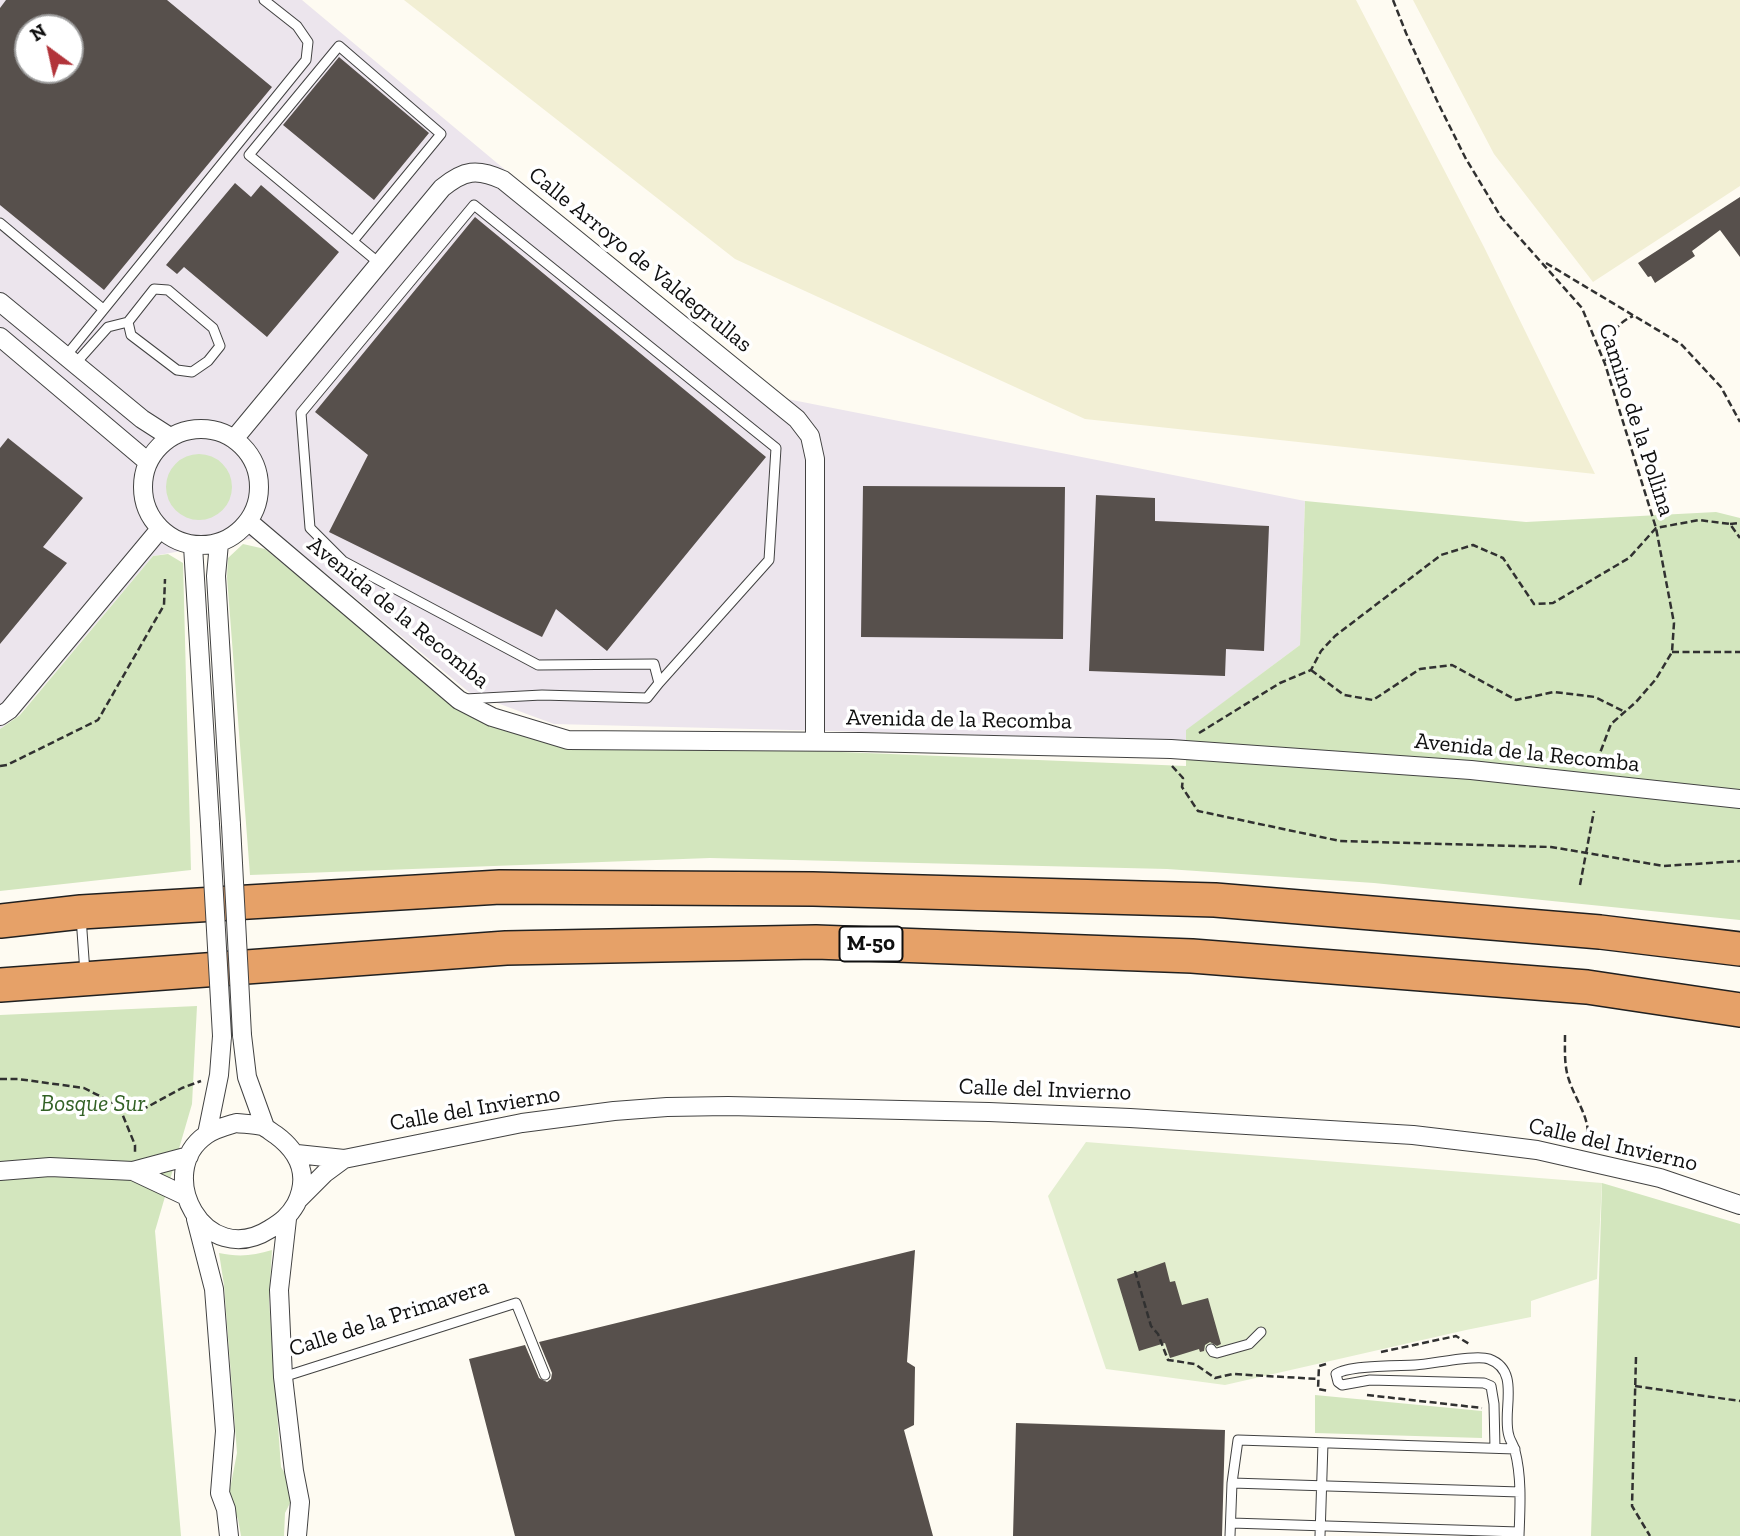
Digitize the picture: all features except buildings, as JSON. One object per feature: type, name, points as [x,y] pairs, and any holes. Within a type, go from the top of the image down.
[{"type":"highway","points":[[0,921],[81,912],[500,887],[813,889],[1215,900],[1600,932],[1740,949]]},
{"type":"highway","name":"M-50","points":[[0,985],[506,948],[816,942],[1192,956],[1587,987],[1740,1010]]},
{"type":"street","name":"Calle Arroyo de Valdegrullas","points":[[234,439],[442,188],[456,177],[472,172],[488,173],[503,180],[797,419],[810,436],[815,459],[815,741]]},
{"type":"street","points":[[0,302],[142,419],[170,438]]},
{"type":"street","points":[[0,337],[148,462]]},
{"type":"street","points":[[199,429],[234,439],[245,448],[259,478],[257,499],[248,521],[241,530],[219,542],[193,546],[173,538],[149,515],[144,499],[148,462],[155,451],[170,438],[199,429]]},
{"type":"street","name":"Avenida de la Recomba","points":[[248,521],[459,700],[492,716],[568,740],[815,741],[1171,749],[1471,770],[1740,799]]},
{"type":"street","points":[[0,716],[9,710],[160,528]]},
{"type":"street","points":[[219,542],[216,576],[242,1035],[247,1077],[265,1127]]},
{"type":"street","points":[[193,546],[222,1036],[219,1075],[207,1134]]},
{"type":"street","name":"Calle del Invierno","points":[[344,1159],[522,1123],[614,1111],[728,1106],[989,1112],[1413,1135],[1489,1144],[1537,1150],[1660,1178],[1740,1205]]},
{"type":"street","points":[[197,1219],[214,1234],[236,1240],[256,1238],[287,1219],[303,1182],[297,1154],[265,1127],[236,1123],[207,1134],[195,1145],[183,1174],[186,1196],[197,1219],[214,1289],[225,1431],[220,1493],[226,1508],[229,1536]]},
{"type":"street","points":[[297,1154],[344,1159]]},
{"type":"street","points":[[0,1171],[50,1167],[133,1171],[189,1156]]},
{"type":"street","points":[[297,1201],[344,1159]]},
{"type":"street","points":[[133,1171],[186,1196]]},
{"type":"street","name":"Calle de la Primavera","points":[[287,1219],[279,1290],[283,1377],[300,1502],[297,1536]]},
{"type":"lane","points":[[70,360],[103,309],[306,60],[308,42],[298,26],[264,0]]},
{"type":"lane","points":[[353,241],[441,134],[339,46],[250,155],[379,263]]},
{"type":"lane","points":[[459,700],[542,695],[647,698],[769,560],[776,448],[474,205],[301,413],[310,528],[343,561],[538,665],[654,664],[659,683]]},
{"type":"lane","points":[[0,223],[103,309]]},
{"type":"lane","points":[[70,360],[108,327],[128,322],[154,289],[168,290],[213,328],[220,346],[208,361],[192,372],[177,370],[131,335],[128,322]]},
{"type":"lane","points":[[81,912],[86,978]]},
{"type":"lane","name":"Calle de la Primavera","points":[[283,1377],[516,1303],[545,1375]]},
{"type":"lane","points":[[1211,1349],[1217,1353],[1249,1344],[1261,1332]]},
{"type":"lane","points":[[1231,1523],[1321,1531],[1519,1534],[1520,1492],[1515,1449],[1508,1435],[1508,1382],[1502,1368],[1492,1360],[1479,1356],[1441,1363],[1352,1368],[1336,1374],[1338,1382],[1342,1385],[1370,1380],[1405,1380],[1484,1383],[1491,1386],[1495,1448]]},
{"type":"lane","points":[[1230,1536],[1232,1483],[1238,1440],[1515,1449]]},
{"type":"lane","points":[[1321,1531],[1323,1443]]},
{"type":"lane","points":[[1232,1483],[1520,1492]]},
{"type":"path","name":"Camino de la Pollina","points":[[1393,0],[1466,159],[1501,217],[1543,261],[1582,308],[1605,364],[1656,528],[1674,623],[1672,652],[1657,679],[1611,724],[1600,753]]},
{"type":"path","points":[[1543,261],[1681,344],[1721,387],[1740,422]]},
{"type":"path","points":[[1605,364],[1607,345],[1613,333],[1634,316]]},
{"type":"path","points":[[1198,733],[1280,684],[1311,670],[1321,651],[1335,636],[1441,555],[1473,545],[1503,558],[1534,604],[1553,603],[1629,558],[1656,528],[1699,520],[1740,523]]},
{"type":"path","points":[[1730,524],[1740,538]]},
{"type":"path","points":[[0,766],[98,720],[164,605],[165,579]]},
{"type":"path","points":[[1672,652],[1740,652]]},
{"type":"path","points":[[1311,670],[1344,695],[1373,700],[1420,669],[1452,665],[1516,700],[1555,692],[1595,697],[1623,711]]},
{"type":"path","points":[[1170,763],[1183,778],[1182,787],[1198,811],[1270,824],[1339,841],[1552,847],[1664,866],[1740,861]]},
{"type":"path","points":[[1580,885],[1594,811]]},
{"type":"path","points":[[1565,1035],[1569,1080],[1588,1120],[1586,1152]]},
{"type":"path","points":[[0,1079],[84,1088],[119,1106],[140,1111],[203,1080]]},
{"type":"path","points":[[119,1106],[135,1145],[133,1171]]},
{"type":"path","points":[[1381,1352],[1456,1336],[1472,1346]]},
{"type":"path","points":[[1636,1357],[1632,1506],[1650,1536]]},
{"type":"path","points":[[1331,1363],[1318,1366],[1318,1390],[1332,1391]]},
{"type":"path","points":[[1635,1385],[1740,1401]]},
{"type":"path","points":[[1360,1394],[1484,1408]]},
{"type":"shaded area","points":[[0,0],[302,0],[777,397],[1305,501],[1300,645],[1187,730],[1186,740],[554,724],[470,693],[278,534],[153,556],[19,715],[0,729]]},
{"type":"shaded area","points":[[404,0],[1356,0],[1484,247],[1595,474],[1085,419],[735,259]]},
{"type":"shaded area","points":[[1413,0],[1740,0],[1740,186],[1593,282],[1494,154]]},
{"type":"green space","points":[[199,454],[212,457],[222,464],[229,474],[232,487],[229,500],[222,510],[212,517],[199,520],[186,517],[176,510],[169,500],[166,487],[169,474],[176,464],[186,457]]},
{"type":"green space","points":[[1305,501],[1526,522],[1716,512],[1740,518],[1740,920],[1374,883],[1167,869],[710,858],[250,875],[227,577],[228,558],[243,544],[265,549],[453,703],[528,738],[578,749],[792,750],[1186,766],[1186,730],[1300,645]]},
{"type":"green space","points":[[168,554],[183,563],[191,870],[0,891],[0,729],[20,715],[153,556]]},
{"type":"green space","name":"Bosque Sur","points":[[197,1006],[192,1104],[155,1231],[181,1536],[0,1536],[0,1015]]},
{"type":"green space","points":[[1086,1142],[1602,1183],[1597,1279],[1531,1301],[1531,1317],[1225,1385],[1106,1369],[1048,1196]]},
{"type":"green space","points":[[1602,1183],[1740,1224],[1740,1536],[1591,1536]]},
{"type":"green space","points":[[272,1250],[269,1300],[281,1467],[286,1475],[292,1499],[285,1513],[284,1536],[241,1536],[238,1519],[228,1499],[237,1453],[224,1285],[219,1253],[246,1255]]},
{"type":"green space","points":[[1315,1395],[1482,1411],[1482,1438],[1315,1433]]}]
